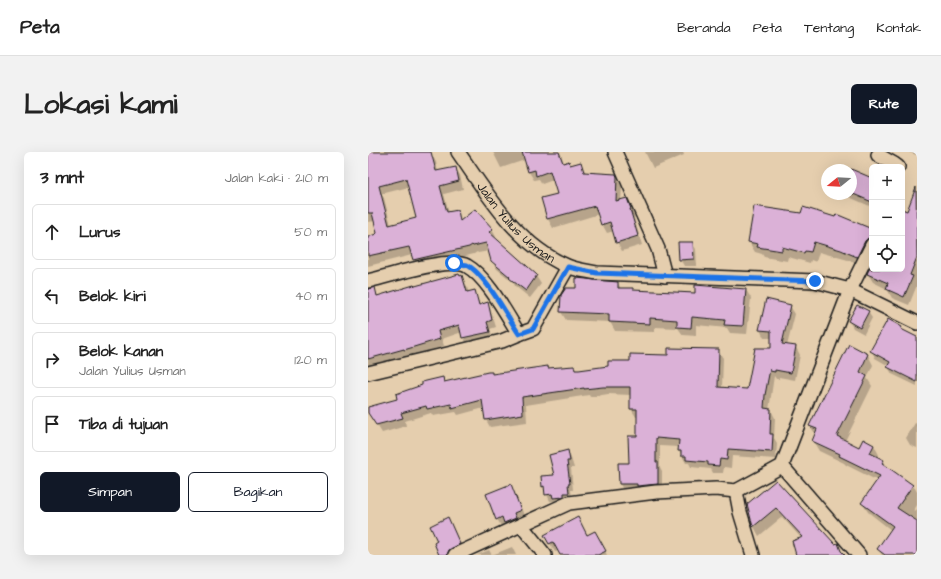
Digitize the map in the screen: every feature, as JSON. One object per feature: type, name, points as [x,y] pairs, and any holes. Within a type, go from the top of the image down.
[{"type":"street","name":"Jalan Yulius Usman","points":[[458,152],[505,217],[528,242],[568,267],[597,273],[815,281],[850,290],[917,323]]},
{"type":"street","points":[[614,152],[658,249],[665,276]]},
{"type":"street","points":[[878,155],[894,164]]},
{"type":"street","points":[[455,555],[568,503],[656,492],[716,489],[736,491],[782,466],[850,290],[869,251]]},
{"type":"street","points":[[368,281],[433,265],[454,263],[466,265],[476,272],[495,295],[519,334]]},
{"type":"street","points":[[368,373],[502,341],[533,329],[568,267]]},
{"type":"street","points":[[782,466],[859,555]]},
{"type":"street","points":[[736,491],[740,512],[753,555]]},
{"type":"street","points":[[521,525],[545,555]]},
{"type":"building","points":[[368,152],[431,152],[436,171],[456,167],[459,181],[440,186],[447,212],[458,210],[460,221],[475,209],[493,229],[489,232],[537,275],[526,291],[491,261],[486,243],[472,245],[413,260],[409,247],[368,256],[368,237],[377,233],[372,213],[368,213]],"holes":[[[406,179],[416,218],[389,225],[379,186]]]},
{"type":"building","points":[[522,152],[559,152],[563,163],[569,161],[570,165],[581,162],[584,172],[616,174],[616,201],[627,198],[638,236],[616,243],[610,222],[601,225],[595,206],[547,219],[541,198],[557,194],[550,171],[536,176],[535,170],[528,172]]},
{"type":"building","points":[[857,172],[869,177],[869,201],[857,196]]},
{"type":"building","points":[[916,187],[917,257],[910,275],[913,276],[904,297],[886,289],[888,283],[867,274],[869,269],[869,272],[905,272],[905,210],[907,211]]},
{"type":"building","points":[[754,206],[801,213],[803,207],[835,217],[836,214],[869,228],[869,238],[865,241],[857,257],[841,250],[814,242],[811,252],[805,251],[804,253],[782,247],[782,251],[757,247],[758,244],[748,242]]},
{"type":"building","points":[[678,242],[693,242],[694,259],[679,260]]},
{"type":"building","points":[[459,274],[460,276],[462,275],[467,292],[475,290],[479,305],[488,302],[492,320],[487,322],[490,332],[462,338],[459,325],[438,331],[440,339],[368,359],[368,289],[375,287],[377,296]]},
{"type":"building","points":[[576,278],[618,282],[618,288],[633,288],[633,290],[695,293],[695,285],[746,289],[743,326],[724,325],[725,320],[692,317],[691,328],[677,327],[677,320],[650,318],[650,324],[609,322],[609,314],[560,312],[561,295],[566,288],[576,288]]},
{"type":"building","points":[[766,299],[791,305],[782,344],[796,346],[791,373],[775,370],[775,372],[770,371],[770,369],[764,408],[771,409],[770,434],[773,434],[772,452],[728,449],[727,460],[720,459],[719,466],[708,465],[708,462],[686,460],[686,456],[681,456],[681,451],[678,451],[679,440],[656,438],[658,484],[637,486],[637,484],[619,484],[618,463],[629,463],[628,436],[637,436],[637,409],[630,409],[630,387],[584,388],[522,397],[523,414],[485,420],[482,400],[452,408],[451,404],[427,409],[426,406],[401,413],[403,418],[376,425],[368,413],[368,407],[397,399],[396,394],[422,385],[422,382],[443,377],[444,382],[488,372],[492,372],[492,374],[548,366],[548,368],[574,366],[575,370],[579,370],[608,366],[608,361],[630,361],[630,354],[668,355],[668,348],[719,349],[718,387],[747,389],[755,348],[771,348],[771,331],[759,330]]},
{"type":"building","points":[[857,305],[869,311],[860,328],[848,321]]},
{"type":"building","points":[[888,319],[902,327],[901,329],[917,337],[917,382],[887,367],[890,362],[870,351]]},
{"type":"building","points":[[849,344],[868,354],[860,372],[867,376],[837,436],[859,447],[863,439],[874,445],[870,453],[884,460],[882,463],[913,485],[897,508],[917,521],[917,555],[885,555],[877,549],[893,526],[861,503],[880,476],[839,456],[840,454],[812,441],[817,429],[809,426]]},
{"type":"building","points":[[568,450],[570,461],[567,461],[570,484],[568,484],[569,493],[564,493],[564,497],[553,498],[552,494],[545,495],[544,486],[542,487],[541,476],[554,475],[549,455]]},
{"type":"building","points":[[776,480],[835,544],[838,543],[841,551],[845,555],[796,555],[792,541],[803,537],[776,508],[753,527],[747,504]]},
{"type":"building","points":[[511,484],[521,510],[514,513],[516,518],[504,523],[502,517],[496,520],[486,494]]},
{"type":"building","points":[[448,517],[460,544],[449,550],[447,555],[439,555],[434,543],[437,541],[430,526]]},
{"type":"building","points":[[578,517],[587,535],[595,531],[606,551],[598,555],[560,555],[553,542],[549,544],[544,535]]},
{"type":"route","points":[[454,263],[466,265],[476,272],[495,295],[519,334],[533,329],[568,267],[597,273],[815,281]]}]
